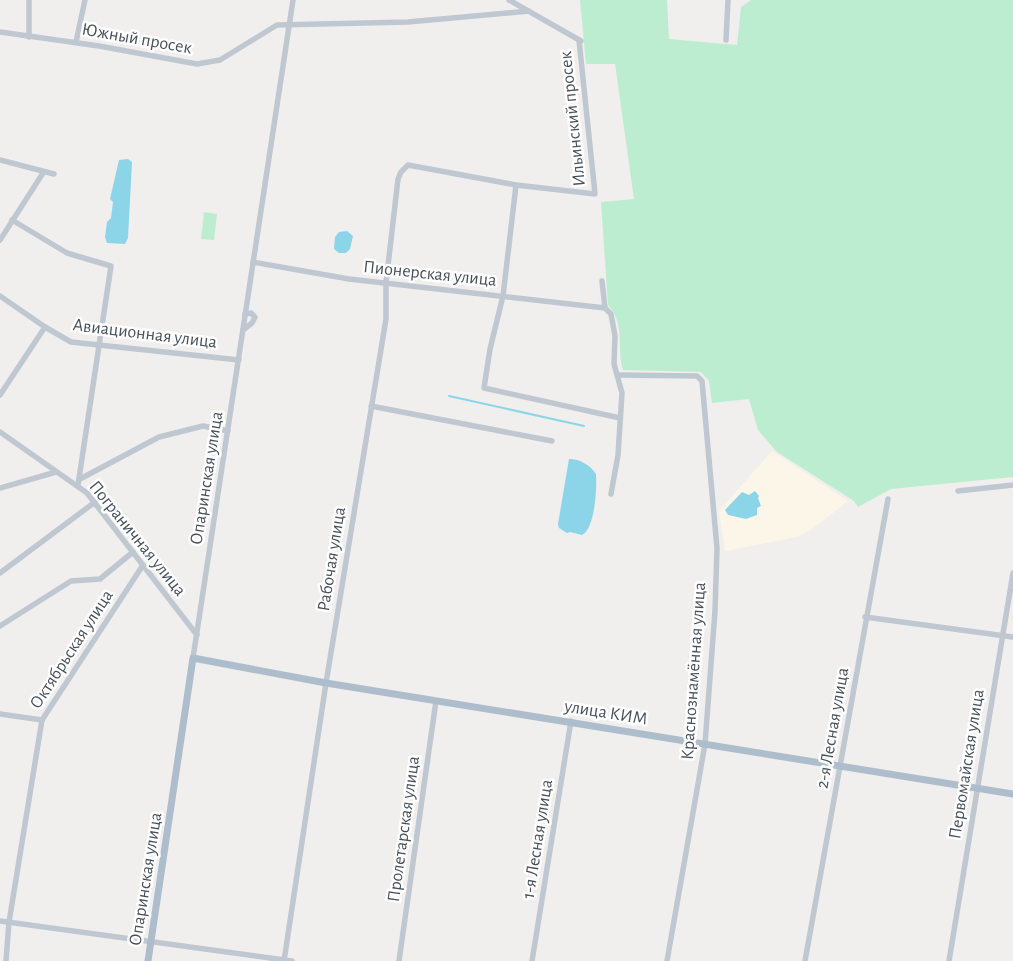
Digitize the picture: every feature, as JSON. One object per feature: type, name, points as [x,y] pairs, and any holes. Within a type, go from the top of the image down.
[{"type":"main road","name":"улица КИМ","points":[[193,658],[326,683],[571,721],[1013,794]]},
{"type":"main road","name":"Опаринская улица","points":[[148,961],[193,658]]},
{"type":"street","points":[[28,37],[29,0]]},
{"type":"street","points":[[76,42],[85,0]]},
{"type":"street","name":"Опаринская улица","points":[[193,658],[293,0]]},
{"type":"street","name":"Ильинский просек","points":[[509,0],[580,40],[595,194],[516,185]]},
{"type":"street","points":[[726,40],[728,0]]},
{"type":"street","name":"Южный просек","points":[[0,32],[76,42],[197,64],[220,60],[277,25],[408,22],[529,11]]},
{"type":"street","points":[[0,160],[43,173],[54,174]]},
{"type":"street","name":"Рабочая улица","points":[[284,960],[326,683],[386,319],[386,283],[400,172],[408,166],[516,185]]},
{"type":"street","points":[[0,240],[43,173]]},
{"type":"street","points":[[516,185],[503,296],[490,349],[484,388],[620,418]]},
{"type":"street","points":[[12,220],[68,253],[111,266],[78,485]]},
{"type":"street","name":"Пионерская улица","points":[[253,262],[349,280],[605,308]]},
{"type":"street","points":[[602,281],[605,308],[611,314],[615,336],[614,364],[622,393],[618,455],[612,494]]},
{"type":"street","name":"Авиационная улица","points":[[0,296],[45,327],[71,342],[239,360]]},
{"type":"street","points":[[243,330],[254,320],[251,313],[245,314]]},
{"type":"street","points":[[0,395],[45,327]]},
{"type":"street","name":"Краснознамённая улица","points":[[618,375],[697,376],[702,382],[717,548],[715,612],[705,744],[667,961]]},
{"type":"street","points":[[371,406],[552,441]]},
{"type":"street","points":[[80,479],[159,437],[203,426],[228,431]]},
{"type":"street","name":"Пограничная улица","points":[[0,432],[56,472],[78,485],[95,502],[197,635]]},
{"type":"street","points":[[0,488],[56,472]]},
{"type":"street","points":[[958,491],[1013,485]]},
{"type":"street","name":"2-я Лесная улица","points":[[805,961],[841,766],[865,617],[888,499]]},
{"type":"street","points":[[0,573],[95,502]]},
{"type":"street","points":[[0,626],[71,581],[100,579],[133,552]]},
{"type":"street","name":"Октябрьская улица","points":[[6,961],[8,922],[42,720],[143,565]]},
{"type":"street","name":"Первомайская улица","points":[[949,961],[1013,573]]},
{"type":"street","points":[[865,617],[1013,637]]},
{"type":"street","name":"Пролетарская улица","points":[[399,961],[436,701]]},
{"type":"street","points":[[0,714],[42,720]]},
{"type":"street","name":"1-я Лесная улица","points":[[532,961],[571,721]]},
{"type":"street","points":[[0,921],[292,961]]},
{"type":"shaded area","points":[[772,451],[848,501],[811,530],[797,537],[725,551],[719,511]]},
{"type":"green space","points":[[580,0],[667,0],[669,39],[737,45],[741,7],[751,0],[1013,0],[1013,477],[891,489],[858,507],[854,501],[777,452],[758,430],[749,399],[712,403],[709,381],[701,372],[623,370],[619,328],[614,313],[608,305],[601,202],[634,199],[615,64],[586,64]]},
{"type":"green space","points":[[204,212],[217,214],[214,240],[201,239]]},
{"type":"water","points":[[128,159],[132,162],[128,238],[125,244],[107,243],[105,237],[107,222],[111,218],[113,202],[110,199],[119,160]]},
{"type":"water","points":[[347,231],[353,236],[350,249],[346,253],[339,253],[334,249],[335,237],[339,232]]},
{"type":"water","points":[[569,459],[584,463],[596,474],[592,517],[590,525],[582,535],[567,533],[559,528],[558,524]]},
{"type":"water","points":[[755,491],[759,496],[761,506],[757,508],[757,515],[746,519],[728,515],[725,510],[742,492],[749,495]]},
{"type":"waterway","points":[[449,396],[584,426]]}]
